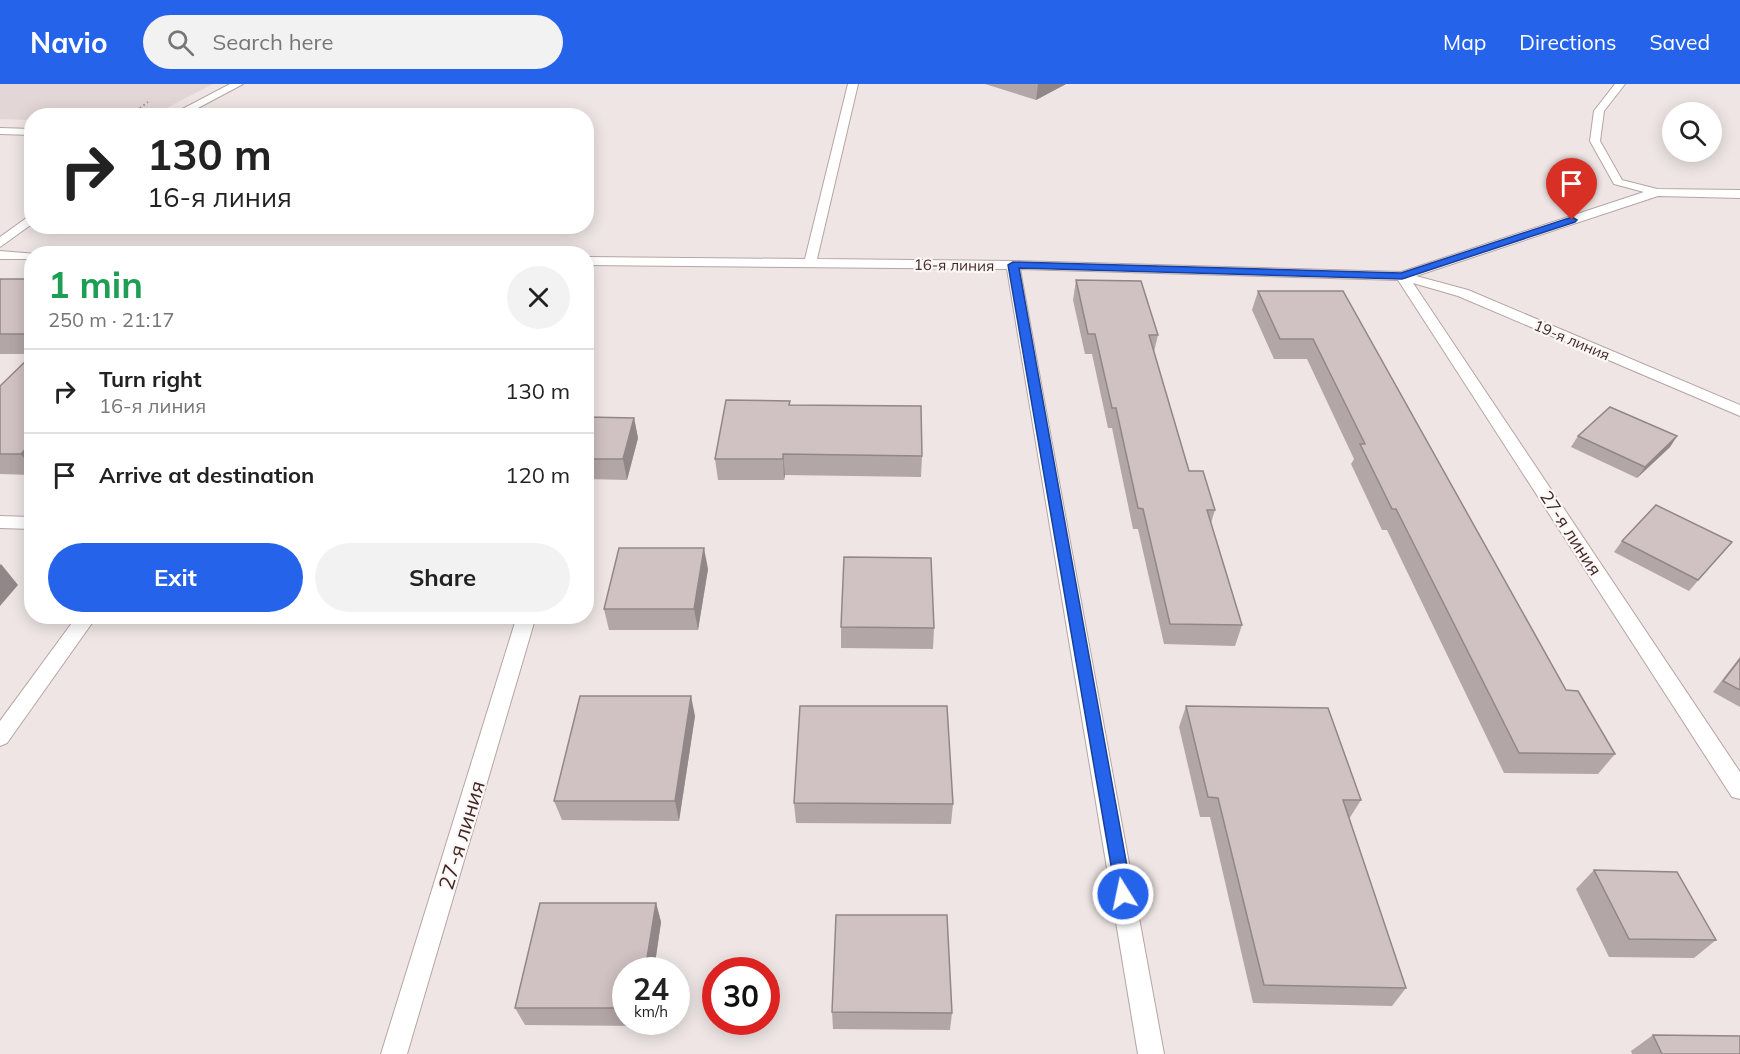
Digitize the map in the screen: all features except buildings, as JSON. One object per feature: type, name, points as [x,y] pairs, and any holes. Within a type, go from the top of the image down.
[{"type":"street","points":[[190,108],[238,84]]},
{"type":"street","points":[[810,263],[853,84]]},
{"type":"street","points":[[1620,84],[1599,111],[1595,141],[1618,182],[1657,192]]},
{"type":"street","points":[[0,131],[24,132]]},
{"type":"street","name":"16-я линия","points":[[594,261],[1013,265],[1402,276],[1657,192],[1740,194]]},
{"type":"street","points":[[0,243],[24,224]]},
{"type":"street","points":[[0,255],[24,255]]},
{"type":"street","points":[[1013,265],[1151,1054]]},
{"type":"street","name":"19-я линия","points":[[1402,276],[1463,293],[1740,411]]},
{"type":"street","name":"27-я линия","points":[[1402,276],[1740,790]]},
{"type":"street","points":[[0,522],[24,523]]},
{"type":"street","points":[[0,737],[81,624]]},
{"type":"street","name":"27-я линия","points":[[394,1054],[525,624]]},
{"type":"shaded area","points":[[0,84],[213,84],[167,108],[24,108],[24,120],[0,119]]},
{"type":"route","points":[[1123,894],[1013,265],[1402,276],[1572,220]]}]
